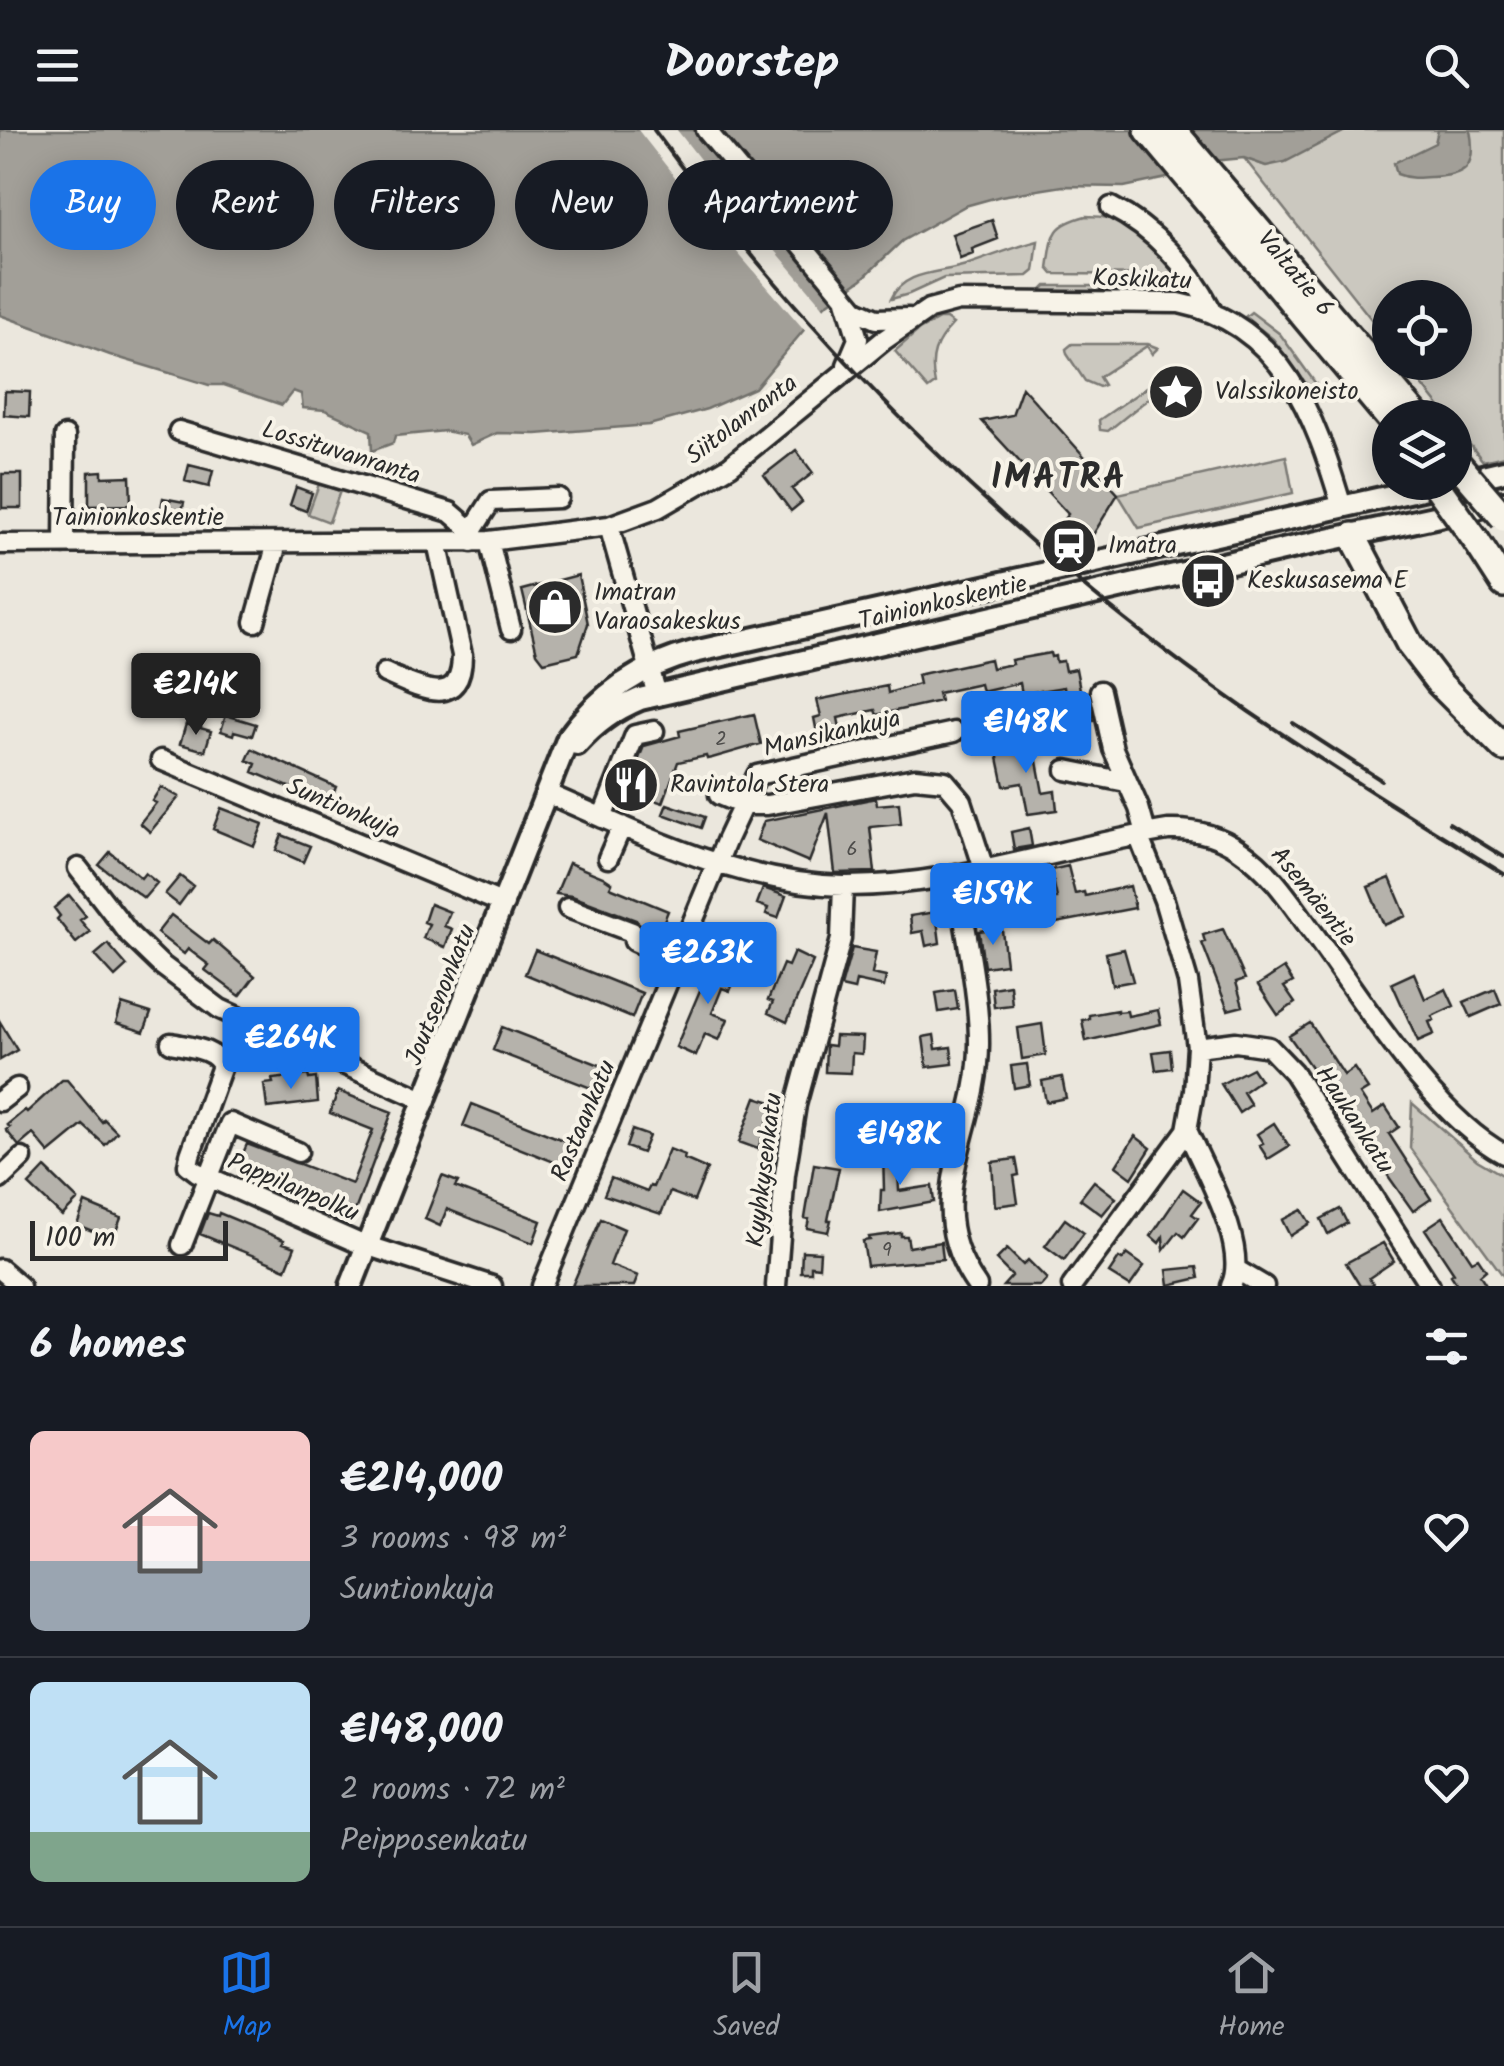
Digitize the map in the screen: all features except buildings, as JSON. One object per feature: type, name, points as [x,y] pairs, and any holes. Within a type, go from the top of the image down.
[{"type":"highway","name":"Valtatie 6","points":[[1148,130],[1375,400]]},
{"type":"highway","name":"Valtatie 6","points":[[1173,130],[1403,400]]},
{"type":"highway","points":[[1472,494],[1494,536],[1504,584]]},
{"type":"highway","points":[[1454,500],[1494,536]]},
{"type":"highway","points":[[1461,500],[1494,536]]},
{"type":"highway","points":[[1353,536],[1410,646],[1439,682],[1504,748]]},
{"type":"main road","name":"Tainionkoskentie","points":[[1472,478],[1504,472]]},
{"type":"main road","name":"Tainionkoskentie","points":[[648,666],[732,643],[1373,500]]},
{"type":"main road","name":"Tainionkoskentie","points":[[657,695],[1504,502]]},
{"type":"main road","name":"Koskikatu","points":[[1342,507],[1353,536]]},
{"type":"main road","name":"Joutsenonkatu","points":[[351,1286],[568,738],[584,716],[648,666]]},
{"type":"main road","name":"Joutsenonkatu","points":[[549,785],[596,724],[618,708],[657,695]]},
{"type":"street","points":[[706,130],[845,299],[858,338],[845,370]]},
{"type":"street","points":[[1111,208],[1142,225],[1160,243],[1198,284],[1211,309]]},
{"type":"street","name":"Koskikatu","points":[[845,299],[856,310],[876,319],[898,320],[918,315]]},
{"type":"street","name":"Koskikatu","points":[[845,370],[918,315],[942,303],[1179,302],[1211,309],[1258,340],[1282,369],[1312,420],[1342,507]]},
{"type":"street","name":"Siitolanranta","points":[[608,526],[658,508],[730,466],[845,370]]},
{"type":"street","name":"Lossituvanranta","points":[[179,431],[444,510],[461,518],[478,538]]},
{"type":"street","points":[[64,544],[65,436]]},
{"type":"street","points":[[511,629],[478,538],[491,501],[558,498]]},
{"type":"street","points":[[608,526],[657,695]]},
{"type":"street","name":"Tainionkoskentie","points":[[0,544],[437,542],[608,526]]},
{"type":"street","points":[[385,673],[434,691],[456,684],[462,671],[462,655],[437,542]]},
{"type":"street","points":[[256,622],[276,543]]},
{"type":"street","points":[[1072,1286],[1186,1130],[1197,1047],[1188,982],[1142,834],[1139,808],[1112,748],[1100,691]]},
{"type":"street","points":[[602,818],[634,736],[654,731]]},
{"type":"street","name":"Mansikankuja","points":[[718,866],[757,776],[954,732]]},
{"type":"street","name":"Suntionkuja","points":[[162,760],[504,904]]},
{"type":"street","points":[[812,763],[818,796]]},
{"type":"street","points":[[1066,770],[1126,782]]},
{"type":"street","points":[[719,796],[743,805],[766,806],[915,778],[944,781],[962,801],[984,870]]},
{"type":"street","name":"Asemäentie","points":[[549,785],[602,818],[718,866],[843,886],[908,882],[984,870],[1142,834],[1183,829],[1205,834],[1240,849],[1277,883],[1438,1102],[1488,1146],[1504,1154]]},
{"type":"street","points":[[608,858],[622,826]]},
{"type":"street","name":"Rastaankatu","points":[[542,1286],[718,866]]},
{"type":"street","points":[[78,868],[130,935],[160,964],[220,1009],[426,1101]]},
{"type":"street","points":[[957,874],[979,1038],[978,1077],[949,1192],[950,1229],[977,1286]]},
{"type":"street","name":"Kyyhkysenkatu","points":[[776,1286],[785,1174],[796,1105],[841,939],[843,886]]},
{"type":"street","points":[[568,908],[632,932],[634,942],[679,961]]},
{"type":"street","name":"Haukankatu","points":[[1197,1047],[1236,1042],[1268,1046],[1294,1072],[1430,1286]]},
{"type":"street","name":"Pappilanpolku","points":[[170,1043],[210,1053],[222,1066],[188,1165],[208,1180],[368,1245],[492,1286]]},
{"type":"street","points":[[0,1100],[17,1088]]},
{"type":"street","points":[[182,1246],[230,1124],[298,1152]]},
{"type":"street","points":[[1186,1130],[1224,1217],[1234,1278],[1264,1286]]},
{"type":"street","points":[[0,1178],[22,1158]]},
{"type":"street","points":[[0,1269],[20,1286]]},
{"type":"shaded area","points":[[0,130],[1347,130],[1285,162],[1266,166],[1244,158],[1202,162],[1167,178],[1124,187],[1063,186],[1001,196],[965,206],[893,250],[893,160],[668,160],[668,250],[893,250],[862,279],[825,305],[755,388],[707,409],[649,425],[536,434],[497,433],[471,445],[465,435],[445,431],[395,436],[393,443],[372,451],[371,431],[325,410],[303,408],[301,394],[293,391],[282,405],[110,355],[0,315]]},
{"type":"shaded area","points":[[1347,130],[1504,130],[1504,456],[1483,461],[1472,447],[1472,400],[1434,400],[1419,380],[1472,380],[1472,280],[1372,280],[1372,320],[1244,158],[1266,166]]},
{"type":"shaded area","points":[[1438,130],[1470,130],[1472,152],[1467,167],[1443,176],[1414,178],[1397,174],[1394,163],[1435,143]]},
{"type":"shaded area","points":[[1086,216],[1116,220],[1137,230],[1176,269],[1173,275],[1053,274],[1048,268],[1056,233],[1066,223]]},
{"type":"shaded area","points":[[1038,241],[1034,271],[1028,276],[944,278],[891,299],[897,289],[915,277]]},
{"type":"shaded area","points":[[1046,286],[1169,286],[1174,290],[1046,293],[1042,290]]},
{"type":"shaded area","points":[[1251,312],[1280,334],[1326,398],[1313,393],[1273,339],[1245,317]]},
{"type":"shaded area","points":[[939,319],[953,324],[935,351],[935,384],[928,389],[895,351]]},
{"type":"shaded area","points":[[1072,344],[1148,344],[1158,348],[1152,354],[1147,346],[1099,377],[1104,385],[1099,387],[1085,381],[1067,354],[1066,349]]},
{"type":"shaded area","points":[[1181,367],[1179,374],[1108,431],[1100,430],[1099,420]]},
{"type":"shaded area","points":[[1286,456],[1293,493],[1139,528],[1118,494]]},
{"type":"shaded area","points":[[319,484],[340,491],[329,522],[308,514]]},
{"type":"shaded area","points":[[1412,1103],[1477,1160],[1504,1176],[1504,1277],[1410,1148]]},
{"type":"pier","points":[[638,130],[677,130],[701,160],[668,160],[668,168]]},
{"type":"pier","points":[[735,250],[775,250],[827,311],[808,334]]},
{"type":"railway","points":[[654,130],[716,211],[853,369],[1004,517],[1165,651],[1248,711],[1504,874]]},
{"type":"railway","points":[[1293,723],[1381,780]]},
{"type":"railway","points":[[1449,823],[1504,857]]},
{"type":"place","name":"Valssikoneisto","points":[[1176,392]]},
{"type":"place","name":"Imatra","points":[[1069,546]]},
{"type":"place","name":"Keskusasema E","points":[[1208,581]]},
{"type":"place","name":"Imatran Varaosakeskus","points":[[555,607]]},
{"type":"place","name":"Ravintola Stera","points":[[631,785]]},
{"type":"district","name":"IMATRA","points":[[1059,479]]}]
